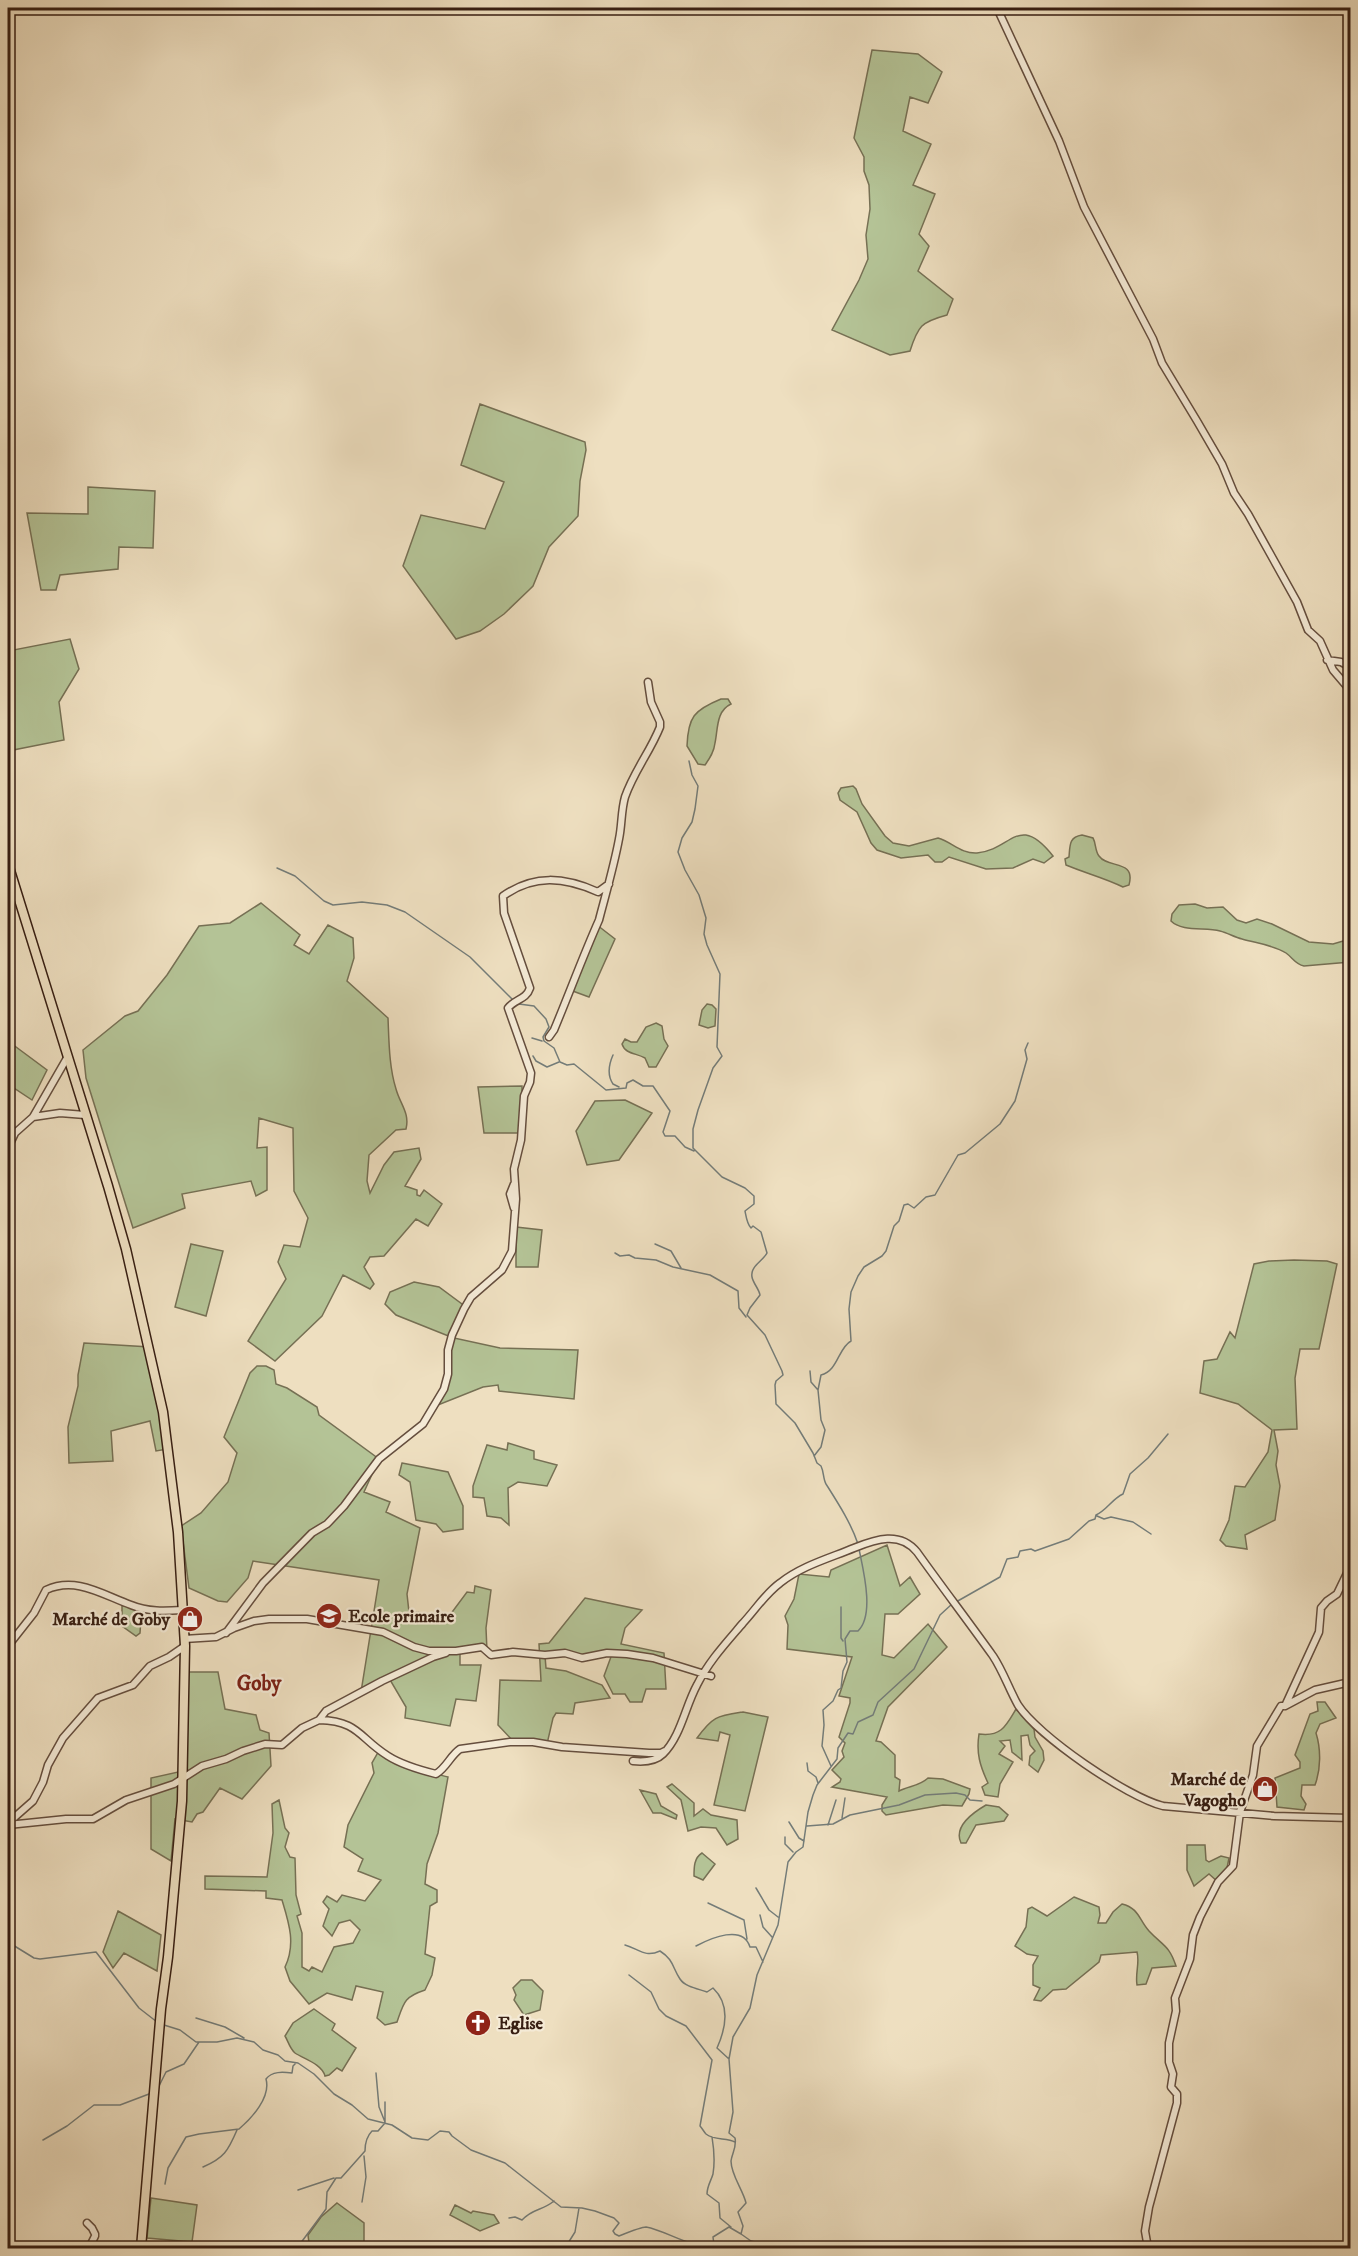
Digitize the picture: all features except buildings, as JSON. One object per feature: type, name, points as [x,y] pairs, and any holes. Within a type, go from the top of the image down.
[{"type":"main road","points":[[8,864],[126,1249],[164,1412],[178,1532],[185,1642],[183,1777],[141,2248]]},
{"type":"street","points":[[998,8],[1059,141],[1084,207],[1153,339],[1157,354],[1222,464],[1234,493],[1286,580],[1308,630],[1320,641],[1327,660],[1340,681],[1350,690]]},
{"type":"street","points":[[1327,660],[1336,660],[1350,667]]},
{"type":"street","points":[[549,1037],[554,1030],[599,920],[619,840],[624,801],[638,766],[660,727],[651,702],[648,682]]},
{"type":"street","points":[[226,1633],[263,1583],[306,1538],[327,1524],[344,1506],[379,1459],[423,1424],[444,1389],[448,1374],[448,1350],[451,1337],[464,1310],[471,1297],[494,1278],[510,1258],[515,1212],[514,1169],[521,1140],[522,1106],[531,1073],[508,1008],[514,1001],[521,1000],[530,988],[504,913],[503,896],[517,886],[548,879],[575,882],[598,892],[609,884]]},
{"type":"street","points":[[8,1148],[15,1133],[33,1117],[67,1058]]},
{"type":"street","points":[[33,1117],[60,1113],[85,1115]]},
{"type":"street","points":[[633,1761],[653,1760],[662,1756],[675,1738],[688,1702],[703,1674],[722,1646],[780,1582],[805,1568],[868,1542],[895,1538],[910,1545],[996,1660],[1019,1705],[1039,1729],[1108,1779],[1147,1801],[1163,1806],[1274,1816],[1350,1818]]},
{"type":"street","points":[[1286,1706],[1319,1632],[1321,1608],[1337,1594],[1350,1568]]},
{"type":"street","points":[[8,1646],[34,1614],[46,1590],[63,1584],[88,1587],[131,1605],[150,1610],[183,1610]]},
{"type":"street","points":[[8,1824],[33,1801],[39,1791],[48,1764],[63,1738],[98,1698],[133,1685],[150,1666],[169,1657],[185,1642],[216,1637],[254,1621],[307,1619],[383,1632],[414,1647],[429,1651],[456,1651]]},
{"type":"street","points":[[8,1824],[93,1818],[126,1800],[174,1784],[202,1766],[265,1744],[282,1745],[302,1728],[319,1720],[324,1713],[382,1681],[433,1657],[456,1651],[482,1647],[491,1655],[513,1652],[545,1655],[565,1653],[582,1658],[607,1653],[627,1654],[653,1658],[711,1676]]},
{"type":"street","points":[[1148,2248],[1145,2231],[1149,2207],[1178,2103],[1177,2094],[1171,2087],[1173,2074],[1169,2062],[1169,2043],[1176,2011],[1175,1998],[1190,1959],[1193,1935],[1200,1917],[1218,1881],[1233,1866],[1240,1812],[1253,1775],[1257,1746],[1281,1706],[1286,1706],[1315,1690],[1350,1682]]},
{"type":"street","points":[[319,1720],[345,1723],[387,1756],[436,1774],[445,1769],[457,1751],[467,1747],[533,1742],[562,1747],[649,1753],[662,1753],[667,1749]]},
{"type":"street","points":[[87,2223],[95,2235],[89,2248]]},
{"type":"green space","points":[[872,50],[918,54],[942,72],[928,103],[910,97],[903,131],[931,144],[913,185],[935,194],[919,234],[929,246],[918,271],[953,299],[947,315],[931,320],[918,330],[910,351],[890,355],[832,330],[868,259],[866,235],[870,209],[869,185],[864,171],[864,157],[854,138]]},
{"type":"green space","points":[[480,404],[585,442],[586,450],[580,481],[578,516],[549,547],[533,586],[504,614],[480,631],[456,639],[403,566],[421,515],[485,529],[504,482],[461,465]]},
{"type":"green space","points":[[88,487],[155,491],[153,548],[119,547],[118,569],[60,575],[56,590],[41,590],[27,513],[88,514]]},
{"type":"green space","points":[[70,639],[79,669],[59,702],[64,740],[8,751],[8,651]]},
{"type":"green space","points":[[721,699],[728,699],[731,704],[720,716],[713,752],[705,765],[698,764],[687,746],[691,721],[704,707]]},
{"type":"green space","points":[[853,786],[862,804],[885,836],[893,843],[909,846],[938,838],[966,852],[977,853],[1023,835],[1041,843],[1053,856],[1044,863],[1033,859],[1013,868],[986,869],[949,857],[942,862],[935,862],[928,855],[901,858],[877,850],[871,843],[857,812],[840,800],[838,793],[841,788]]},
{"type":"green space","points":[[1082,835],[1093,838],[1098,854],[1103,860],[1129,871],[1129,885],[1123,887],[1066,865],[1065,859],[1069,857],[1071,842]]},
{"type":"green space","points":[[261,903],[300,935],[294,945],[309,954],[328,925],[353,938],[354,958],[347,981],[388,1018],[392,1072],[407,1118],[406,1129],[396,1130],[369,1155],[367,1181],[370,1193],[384,1165],[394,1152],[419,1148],[421,1159],[405,1186],[417,1190],[417,1195],[420,1196],[424,1190],[442,1204],[428,1226],[416,1219],[384,1256],[370,1257],[364,1267],[374,1284],[370,1289],[343,1275],[322,1316],[275,1361],[248,1341],[286,1279],[278,1262],[284,1245],[300,1247],[308,1218],[294,1191],[293,1128],[259,1118],[257,1148],[267,1147],[267,1190],[256,1196],[251,1181],[182,1194],[185,1208],[133,1228],[86,1078],[83,1050],[125,1016],[138,1011],[167,975],[199,926],[230,923]]},
{"type":"green space","points":[[1195,904],[1207,908],[1223,907],[1237,920],[1246,923],[1257,919],[1309,942],[1333,944],[1350,939],[1350,962],[1304,966],[1276,948],[1220,931],[1181,927],[1171,921],[1172,914],[1179,905]]},
{"type":"green space","points":[[597,925],[615,939],[589,997],[570,990]]},
{"type":"green space","points":[[707,1004],[716,1009],[715,1026],[708,1028],[699,1025],[702,1010]]},
{"type":"green space","points":[[656,1023],[662,1026],[664,1039],[668,1046],[656,1067],[649,1067],[645,1058],[628,1052],[622,1044],[625,1039],[637,1042],[646,1027]]},
{"type":"green space","points":[[8,1041],[47,1070],[32,1100],[8,1084]]},
{"type":"green space","points":[[522,1086],[522,1133],[484,1133],[478,1087]]},
{"type":"green space","points":[[625,1100],[652,1113],[619,1160],[587,1165],[576,1131],[595,1101]]},
{"type":"green space","points":[[516,1227],[542,1230],[538,1267],[516,1267]]},
{"type":"green space","points":[[191,1244],[223,1251],[206,1316],[175,1307]]},
{"type":"green space","points":[[1294,1260],[1327,1261],[1337,1264],[1319,1349],[1300,1349],[1295,1378],[1297,1429],[1274,1430],[1280,1486],[1275,1520],[1245,1535],[1247,1549],[1226,1546],[1220,1540],[1229,1520],[1235,1486],[1245,1487],[1268,1452],[1272,1430],[1238,1404],[1200,1393],[1204,1361],[1217,1359],[1230,1332],[1235,1338],[1254,1264]]},
{"type":"green space","points":[[414,1282],[439,1287],[466,1307],[454,1338],[500,1348],[578,1350],[574,1399],[499,1391],[498,1385],[483,1387],[433,1407],[444,1389],[451,1337],[396,1315],[385,1304],[390,1292]]},
{"type":"green space","points":[[84,1343],[150,1347],[168,1449],[156,1451],[150,1421],[111,1431],[113,1461],[69,1463],[68,1427],[78,1386]]},
{"type":"green space","points":[[257,1366],[266,1366],[274,1370],[276,1384],[287,1388],[317,1407],[319,1415],[379,1459],[364,1492],[390,1502],[386,1512],[420,1528],[407,1594],[409,1612],[426,1613],[444,1623],[467,1592],[474,1593],[475,1586],[491,1590],[486,1628],[487,1651],[482,1647],[460,1651],[460,1665],[481,1665],[476,1701],[456,1699],[450,1726],[405,1718],[406,1707],[389,1678],[361,1692],[379,1580],[253,1561],[248,1578],[227,1602],[218,1601],[189,1588],[181,1526],[201,1513],[228,1482],[237,1453],[224,1437],[250,1373]]},
{"type":"green space","points":[[508,1443],[534,1451],[534,1459],[557,1465],[547,1486],[518,1482],[508,1488],[509,1525],[501,1518],[487,1516],[484,1498],[473,1497],[473,1486],[487,1445],[507,1450]]},
{"type":"green space","points":[[402,1463],[448,1472],[463,1506],[463,1529],[443,1532],[436,1524],[416,1520],[410,1482],[399,1475]]},
{"type":"green space","points":[[887,1545],[900,1586],[910,1577],[920,1594],[898,1614],[885,1614],[882,1655],[894,1658],[928,1624],[947,1647],[888,1707],[876,1741],[881,1742],[895,1755],[895,1777],[900,1780],[899,1791],[928,1778],[943,1779],[970,1789],[962,1806],[943,1805],[886,1815],[882,1811],[882,1805],[887,1797],[832,1787],[841,1779],[832,1770],[844,1757],[842,1751],[845,1743],[839,1737],[850,1698],[839,1696],[852,1657],[787,1649],[788,1625],[785,1616],[794,1599],[799,1574],[829,1577],[831,1570]]},
{"type":"green space","points":[[585,1598],[642,1610],[625,1628],[621,1644],[664,1653],[666,1689],[646,1689],[642,1702],[630,1702],[625,1694],[613,1694],[604,1676],[612,1654],[582,1658],[572,1655],[545,1656],[546,1668],[566,1671],[602,1685],[610,1698],[575,1703],[573,1714],[556,1713],[547,1744],[514,1742],[498,1725],[500,1680],[541,1681],[539,1644],[549,1643]]},
{"type":"green space","points":[[131,1605],[141,1618],[140,1633],[136,1636],[122,1626],[122,1606]]},
{"type":"green space","points":[[185,1672],[218,1672],[225,1709],[256,1715],[260,1730],[269,1733],[271,1766],[242,1799],[220,1788],[203,1812],[197,1814],[192,1822],[175,1819],[171,1861],[151,1849],[151,1778],[183,1771]]},
{"type":"green space","points":[[1317,1702],[1325,1702],[1336,1718],[1320,1724],[1316,1733],[1320,1759],[1315,1785],[1302,1785],[1301,1796],[1306,1804],[1304,1810],[1277,1807],[1275,1778],[1300,1768],[1300,1762],[1295,1755],[1310,1714],[1318,1711]]},
{"type":"green space","points":[[1016,1709],[1034,1729],[1035,1737],[1043,1751],[1044,1760],[1038,1772],[1029,1765],[1030,1756],[1035,1751],[1030,1745],[1028,1735],[1021,1736],[1022,1760],[1012,1752],[1010,1740],[1000,1741],[1005,1746],[999,1754],[1013,1762],[1000,1784],[998,1797],[985,1795],[982,1787],[988,1783],[979,1759],[979,1734],[998,1732],[1006,1725]]},
{"type":"green space","points":[[743,1712],[768,1717],[745,1811],[714,1805],[730,1735],[720,1732],[718,1741],[697,1738],[716,1718]]},
{"type":"green space","points":[[380,1749],[403,1763],[448,1777],[438,1833],[427,1864],[425,1884],[437,1890],[437,1902],[430,1906],[425,1954],[435,1958],[432,1975],[425,1990],[406,2001],[397,2022],[385,2025],[377,2018],[383,1992],[356,1986],[352,2000],[327,1993],[309,2004],[290,1981],[285,1967],[291,1942],[282,1900],[266,1898],[266,1891],[205,1889],[205,1876],[267,1877],[273,1833],[272,1804],[279,1800],[285,1828],[289,1833],[285,1847],[290,1857],[295,1858],[296,1895],[301,1914],[297,1916],[302,1933],[302,1967],[309,1971],[312,1967],[322,1972],[334,1947],[353,1943],[360,1930],[350,1920],[339,1923],[332,1936],[323,1926],[329,1909],[323,1902],[327,1896],[337,1902],[342,1895],[365,1901],[381,1880],[358,1871],[363,1859],[344,1847],[348,1825],[374,1773],[372,1763]]},
{"type":"green space","points":[[672,1784],[694,1803],[694,1816],[703,1809],[711,1815],[737,1820],[738,1839],[727,1845],[716,1828],[701,1827],[688,1831],[681,1800],[667,1787]]},
{"type":"green space","points":[[640,1790],[656,1794],[661,1806],[677,1815],[676,1819],[661,1813],[653,1813]]},
{"type":"green space","points":[[986,1805],[999,1807],[1008,1815],[1004,1821],[976,1825],[966,1843],[961,1843],[959,1837],[962,1825]]},
{"type":"green space","points":[[1187,1845],[1205,1845],[1206,1860],[1209,1862],[1221,1856],[1229,1858],[1226,1873],[1218,1882],[1209,1874],[1194,1886],[1187,1870]]},
{"type":"green space","points":[[702,1853],[715,1864],[703,1880],[694,1876],[696,1860]]},
{"type":"green space","points":[[1074,1897],[1099,1907],[1098,1923],[1106,1923],[1122,1904],[1132,1908],[1149,1931],[1168,1950],[1176,1966],[1152,1968],[1146,1984],[1137,1985],[1137,1952],[1101,1955],[1099,1962],[1066,1989],[1053,1990],[1041,2001],[1034,2000],[1040,1988],[1033,1985],[1033,1965],[1038,1956],[1027,1954],[1015,1946],[1026,1927],[1028,1909],[1032,1907],[1047,1916]]},
{"type":"green space","points":[[118,1911],[161,1935],[157,1971],[124,1953],[113,1968],[103,1952]]},
{"type":"green space","points":[[521,1980],[532,1980],[543,1991],[540,2010],[524,2015],[514,2000],[516,1995],[513,1988]]},
{"type":"green space","points":[[314,2009],[335,2024],[332,2030],[356,2048],[342,2071],[337,2068],[325,2076],[317,2065],[293,2051],[285,2036],[293,2023]]},
{"type":"green space","points":[[151,2198],[197,2205],[192,2242],[147,2238]]},
{"type":"green space","points":[[337,2203],[364,2223],[364,2246],[369,2248],[304,2248],[309,2243],[308,2235],[321,2217]]},
{"type":"green space","points":[[455,2205],[471,2213],[473,2211],[494,2215],[499,2223],[480,2231],[450,2215]]},
{"type":"waterway","points":[[689,761],[692,775],[698,786],[692,822],[682,838],[678,852],[699,895],[706,918],[704,934],[720,974],[717,1047],[722,1056],[713,1068],[698,1110],[693,1129],[693,1148],[722,1177],[745,1188],[754,1196],[754,1204],[745,1211],[746,1218],[751,1228],[753,1226],[761,1232],[767,1253],[752,1273],[760,1295],[747,1315],[765,1335],[782,1371],[783,1375],[775,1385],[776,1404],[795,1423],[817,1463],[821,1466],[825,1482],[848,1521],[858,1544]]},
{"type":"waterway","points":[[277,868],[295,876],[324,901],[333,905],[362,902],[387,905],[405,912],[470,957],[513,1000]]},
{"type":"waterway","points":[[519,1004],[534,1006],[546,1019],[549,1027],[543,1037],[544,1041],[554,1048],[560,1062],[567,1065],[574,1064],[606,1090],[626,1088],[627,1083],[633,1080],[643,1086],[653,1086],[670,1111],[663,1132],[665,1136],[675,1136],[685,1147],[694,1151]]},
{"type":"waterway","points":[[532,1038],[542,1041]]},
{"type":"waterway","points":[[818,1390],[821,1375],[831,1369],[843,1349],[851,1341],[849,1309],[851,1292],[858,1276],[864,1267],[886,1251],[904,1205],[908,1204],[914,1208],[926,1197],[935,1195],[958,1155],[965,1153],[1000,1124],[1015,1101],[1027,1059],[1025,1050],[1028,1043]]},
{"type":"waterway","points":[[613,1055],[609,1073],[613,1084],[619,1087]]},
{"type":"waterway","points":[[533,1056],[536,1061],[547,1067],[559,1062]]},
{"type":"waterway","points":[[655,1244],[671,1251],[681,1268]]},
{"type":"waterway","points":[[615,1253],[620,1256],[629,1255],[635,1258],[656,1260],[673,1267],[710,1275],[738,1291],[739,1308],[746,1317]]},
{"type":"waterway","points":[[810,1371],[811,1382],[818,1390],[821,1420],[825,1430],[821,1447],[814,1456]]},
{"type":"waterway","points":[[956,1602],[1000,1577],[1007,1559],[1018,1557],[1020,1551],[1031,1549],[1035,1551],[1069,1539],[1089,1521],[1095,1519],[1096,1515],[1123,1494],[1130,1474],[1148,1458],[1168,1434]]},
{"type":"waterway","points":[[1097,1516],[1104,1519],[1111,1517],[1133,1522],[1151,1534]]},
{"type":"waterway","points":[[831,1766],[822,1746],[823,1710],[833,1701],[841,1688],[843,1671],[847,1662],[845,1639],[850,1631],[858,1631],[866,1614],[865,1580],[859,1549]]},
{"type":"waterway","points":[[764,2248],[763,2244],[751,2241],[741,2234],[743,2226],[738,2212],[746,2203],[732,2166],[735,2138],[729,2133],[733,2112],[729,2059],[733,2037],[750,2008],[757,1975],[778,1925],[788,1862],[803,1847],[808,1812],[817,1785],[837,1759],[838,1748],[848,1733],[853,1734],[858,1722],[873,1715],[878,1702],[914,1669],[940,1615],[952,1604]]},
{"type":"waterway","points":[[841,1607],[841,1638],[843,1641]]},
{"type":"waterway","points":[[807,1763],[808,1771],[816,1777],[818,1783]]},
{"type":"waterway","points":[[807,1826],[833,1824],[850,1815],[899,1805],[925,1795],[956,1793],[965,1795],[970,1800],[982,1801]]},
{"type":"waterway","points":[[842,1818],[845,1798]]},
{"type":"waterway","points":[[828,1825],[836,1800]]},
{"type":"waterway","points":[[789,1822],[799,1838],[804,1841]]},
{"type":"waterway","points":[[785,1837],[785,1844],[793,1852]]},
{"type":"waterway","points":[[756,1888],[769,1910],[778,1917]]},
{"type":"waterway","points":[[708,1903],[744,1920],[747,1939]]},
{"type":"waterway","points":[[760,1915],[763,1927],[772,1937]]},
{"type":"waterway","points":[[696,1946],[718,1937],[734,1934],[746,1940],[750,1947],[756,1947],[763,1962]]},
{"type":"waterway","points":[[8,1942],[34,1958],[40,1959],[96,1952],[139,2008],[157,2022]]},
{"type":"waterway","points":[[625,1945],[650,1954],[660,1951],[665,1954],[685,1984],[707,1992],[713,1988],[725,2009],[723,2033],[717,2048],[729,2059]]},
{"type":"waterway","points":[[629,1975],[651,1992],[659,2009],[666,2016],[686,2026],[712,2060],[700,2126],[709,2136],[735,2142]]},
{"type":"waterway","points":[[196,2018],[225,2027],[244,2038]]},
{"type":"waterway","points":[[164,2025],[180,2030],[196,2042],[217,2042],[237,2038],[254,2042],[263,2050],[278,2055],[285,2061],[298,2063],[368,2119],[392,2125],[412,2138],[428,2140],[440,2131],[449,2132],[471,2150],[505,2163],[561,2207],[582,2208],[614,2218],[619,2223],[613,2231],[619,2236],[646,2227],[705,2246],[714,2245],[713,2237],[729,2227],[741,2234]]},
{"type":"waterway","points":[[158,2088],[166,2072],[184,2064],[199,2042]]},
{"type":"waterway","points":[[165,2184],[168,2168],[186,2137],[239,2129],[255,2113],[263,2100],[268,2076],[281,2072],[292,2073],[295,2064]]},
{"type":"waterway","points":[[376,2073],[379,2107],[385,2122]]},
{"type":"waterway","points":[[43,2140],[67,2126],[94,2105],[120,2105],[149,2094]]},
{"type":"waterway","points":[[297,2248],[326,2209],[327,2192],[336,2178],[341,2178],[365,2151],[366,2141],[372,2131],[378,2131],[385,2123],[385,2102]]},
{"type":"waterway","points":[[203,2167],[225,2153],[237,2130]]},
{"type":"waterway","points":[[712,2137],[714,2169],[707,2194],[719,2203],[720,2218],[731,2227]]},
{"type":"waterway","points":[[362,2202],[366,2177],[364,2156]]},
{"type":"waterway","points":[[298,2190],[334,2178]]},
{"type":"waterway","points":[[509,2218],[515,2217],[522,2220],[530,2213],[554,2201]]},
{"type":"waterway","points":[[565,2248],[575,2232],[579,2208]]},
{"type":"place","name":"Ecole primaire","points":[[329,1616]]},
{"type":"place","name":"Marché de Goby","points":[[190,1619]]},
{"type":"place","name":"Marché de Vagogho","points":[[1265,1789]]},
{"type":"place","name":"Eglise","points":[[478,2023]]},
{"type":"district","name":"Goby","points":[[259,1683]]}]
